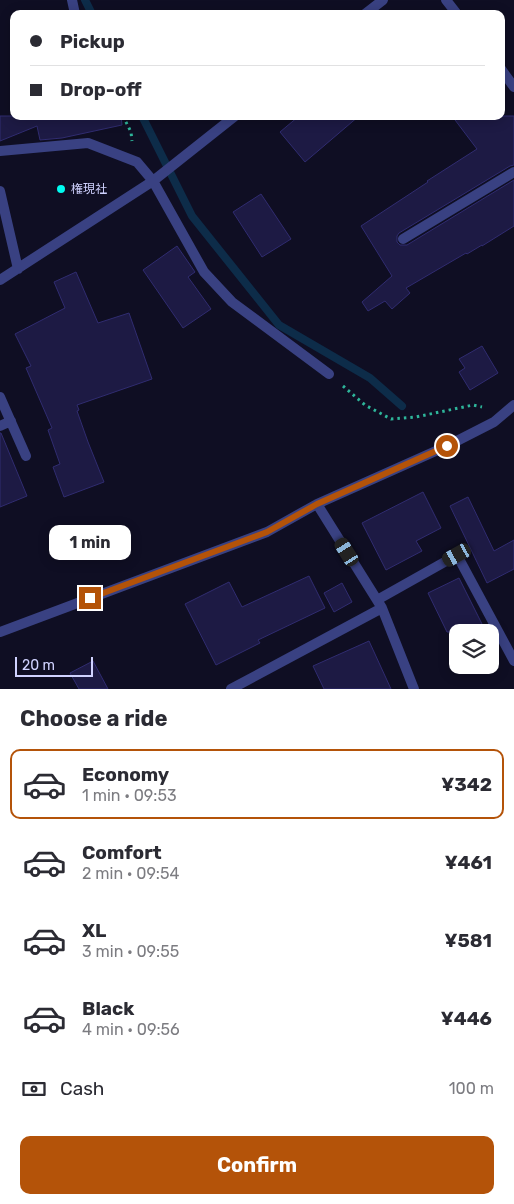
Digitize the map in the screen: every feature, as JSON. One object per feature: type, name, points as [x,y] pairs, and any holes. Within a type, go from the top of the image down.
[{"type":"street","points":[[370,10],[383,0]]},
{"type":"street","points":[[446,0],[454,10]]},
{"type":"street","points":[[505,75],[514,87]]},
{"type":"street","points":[[0,280],[153,181],[230,120]]},
{"type":"street","points":[[0,152],[88,143],[137,162],[153,181],[204,272],[232,302],[329,374]]},
{"type":"street","points":[[403,239],[514,172]]},
{"type":"street","points":[[0,191],[18,269]]},
{"type":"street","points":[[0,397],[26,456]]},
{"type":"street","points":[[0,632],[267,532],[317,504],[447,446],[494,422],[514,405]]},
{"type":"street","points":[[0,426],[10,421]]},
{"type":"street","points":[[317,504],[379,604],[414,689]]},
{"type":"street","points":[[231,689],[379,604],[457,555],[514,661]]},
{"type":"path","points":[[125,120],[131,132]]},
{"type":"path","points":[[329,374],[365,405],[391,419],[416,417],[474,405],[490,409],[501,416]]},
{"type":"building","points":[[0,116],[10,116],[10,120],[121,120],[122,125],[62,138],[40,140],[37,126],[0,141]]},
{"type":"building","points":[[505,116],[514,116],[514,165],[399,233],[397,242],[400,245],[407,245],[514,180],[514,226],[406,288],[410,293],[392,309],[385,301],[368,311],[362,302],[392,276],[361,226],[477,149],[455,120],[505,120]]},
{"type":"building","points":[[294,120],[354,120],[305,162],[280,132]]},
{"type":"building","points":[[261,194],[291,239],[262,257],[233,212]]},
{"type":"building","points":[[177,246],[195,272],[188,277],[211,309],[183,328],[143,270]]},
{"type":"building","points":[[76,272],[98,323],[129,313],[152,379],[77,405],[79,410],[77,411],[104,482],[64,497],[53,467],[60,464],[48,430],[52,428],[26,368],[31,366],[15,334],[65,308],[54,282]]},
{"type":"building","points":[[482,346],[498,373],[470,390],[459,372],[465,368],[459,359]]},
{"type":"building","points":[[0,433],[27,496],[0,507]]},
{"type":"building","points":[[423,492],[441,528],[416,541],[422,551],[386,570],[362,523]]},
{"type":"building","points":[[468,497],[494,551],[514,540],[514,569],[487,583],[450,506]]},
{"type":"building","points":[[309,576],[325,608],[258,640],[260,643],[216,665],[185,604],[229,582],[242,607]]},
{"type":"building","points":[[459,578],[482,624],[449,624],[449,632],[447,632],[428,593]]},
{"type":"building","points":[[342,583],[352,602],[334,612],[324,593]]},
{"type":"building","points":[[369,641],[391,689],[324,689],[313,666]]},
{"type":"building","points":[[93,661],[108,689],[79,689],[70,673]]},
{"type":"waterway","points":[[85,0],[90,10]]},
{"type":"waterway","points":[[144,120],[192,216],[279,325],[370,378],[402,406]]},
{"type":"place","name":"権現社","points":[[61,189]]},
{"type":"route","points":[[90,598],[267,532],[317,504],[447,446]]}]
